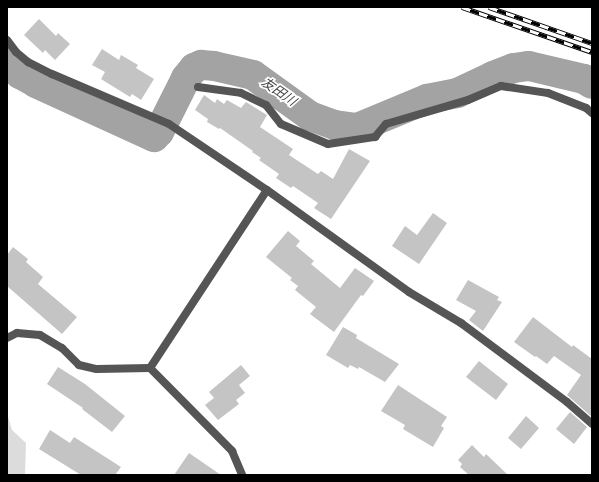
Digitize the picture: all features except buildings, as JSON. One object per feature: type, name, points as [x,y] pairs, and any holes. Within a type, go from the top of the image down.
[{"type":"street","points":[[7,40],[16,52],[28,62],[169,124],[267,190],[409,292],[461,323],[567,402],[592,424]]},
{"type":"street","points":[[198,87],[242,93],[266,105],[281,124],[328,144],[375,136],[386,124],[468,100],[501,86],[548,93],[586,108],[592,113]]},
{"type":"street","points":[[150,368],[267,190]]},
{"type":"street","points":[[7,338],[17,333],[40,335],[62,348],[79,365],[97,369],[150,368],[232,451],[242,475]]},
{"type":"shaded area","points":[[7,413],[12,430],[26,443],[25,475],[7,475]]},
{"type":"waterway","name":"友田川","points":[[7,60],[20,74],[36,83],[154,137],[159,132],[186,78],[194,68],[201,65],[214,66],[253,75],[310,116],[335,125],[357,128],[427,99],[457,93],[514,68],[529,66],[584,79],[592,84]]},
{"type":"railway","points":[[462,7],[592,52]]},
{"type":"railway","points":[[489,7],[592,43]]}]
